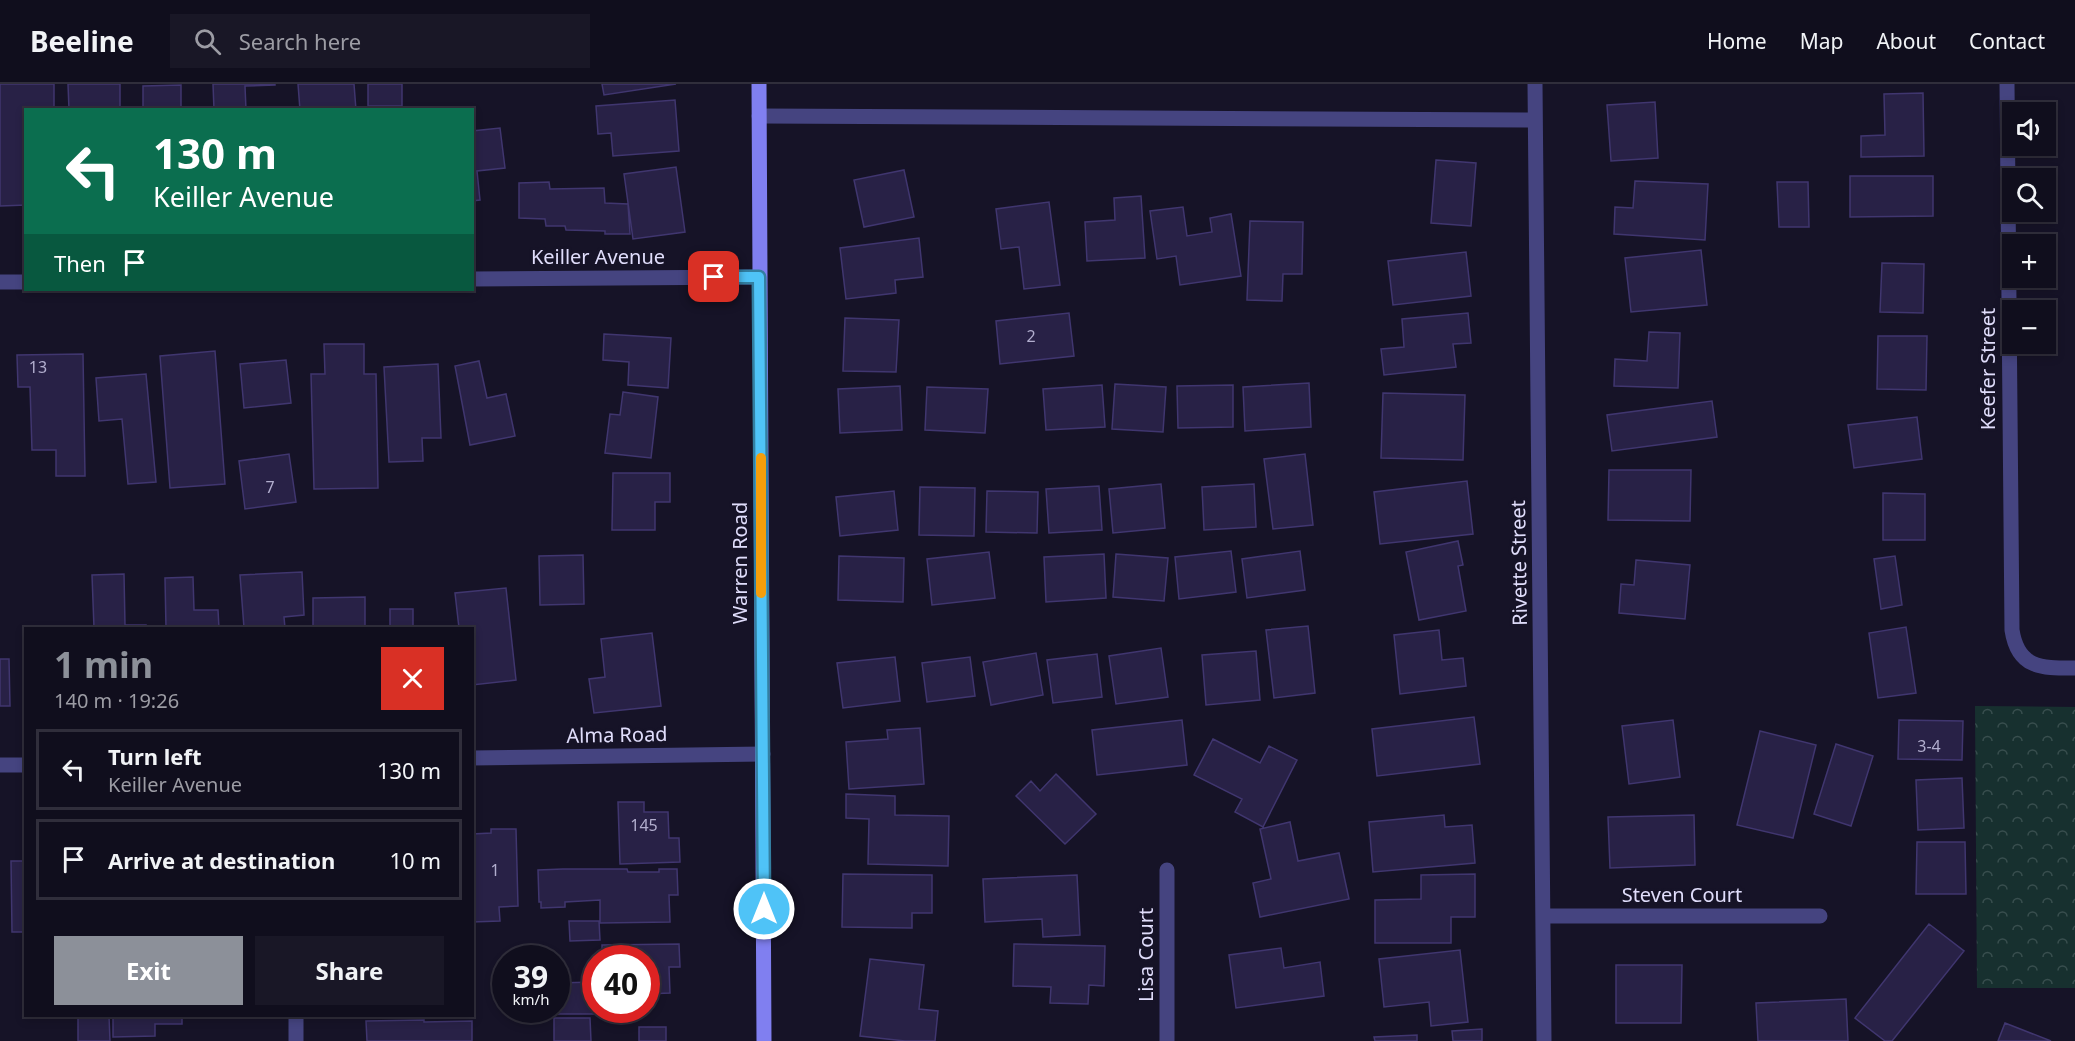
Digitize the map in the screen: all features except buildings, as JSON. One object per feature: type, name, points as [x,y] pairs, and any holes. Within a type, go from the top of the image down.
[{"type":"street","name":"Warren Road","points":[[759,84],[765,1041]]},
{"type":"street","name":"Rivette Street","points":[[1535,84],[1544,1041]]},
{"type":"street","name":"Keefer Street","points":[[2007,84],[2011,615],[2014,643],[2027,661],[2037,666],[2075,668]]},
{"type":"street","points":[[759,116],[1535,120]]},
{"type":"street","name":"Keiller Avenue","points":[[474,279],[759,277]]},
{"type":"street","points":[[0,282],[24,282]]},
{"type":"street","name":"Alma Road","points":[[474,758],[763,754]]},
{"type":"street","points":[[0,765],[24,765]]},
{"type":"street","name":"Lisa Court","points":[[1167,870],[1167,1041]]},
{"type":"street","name":"Steven Court","points":[[1544,916],[1820,916]]},
{"type":"street","points":[[296,1017],[296,1041]]},
{"type":"green space","points":[[1975,706],[2075,707],[2075,988],[1977,988]]},
{"type":"slow traffic","points":[[761,458],[761,593]]},
{"type":"route","points":[[714,277],[759,277],[764,909]]}]
